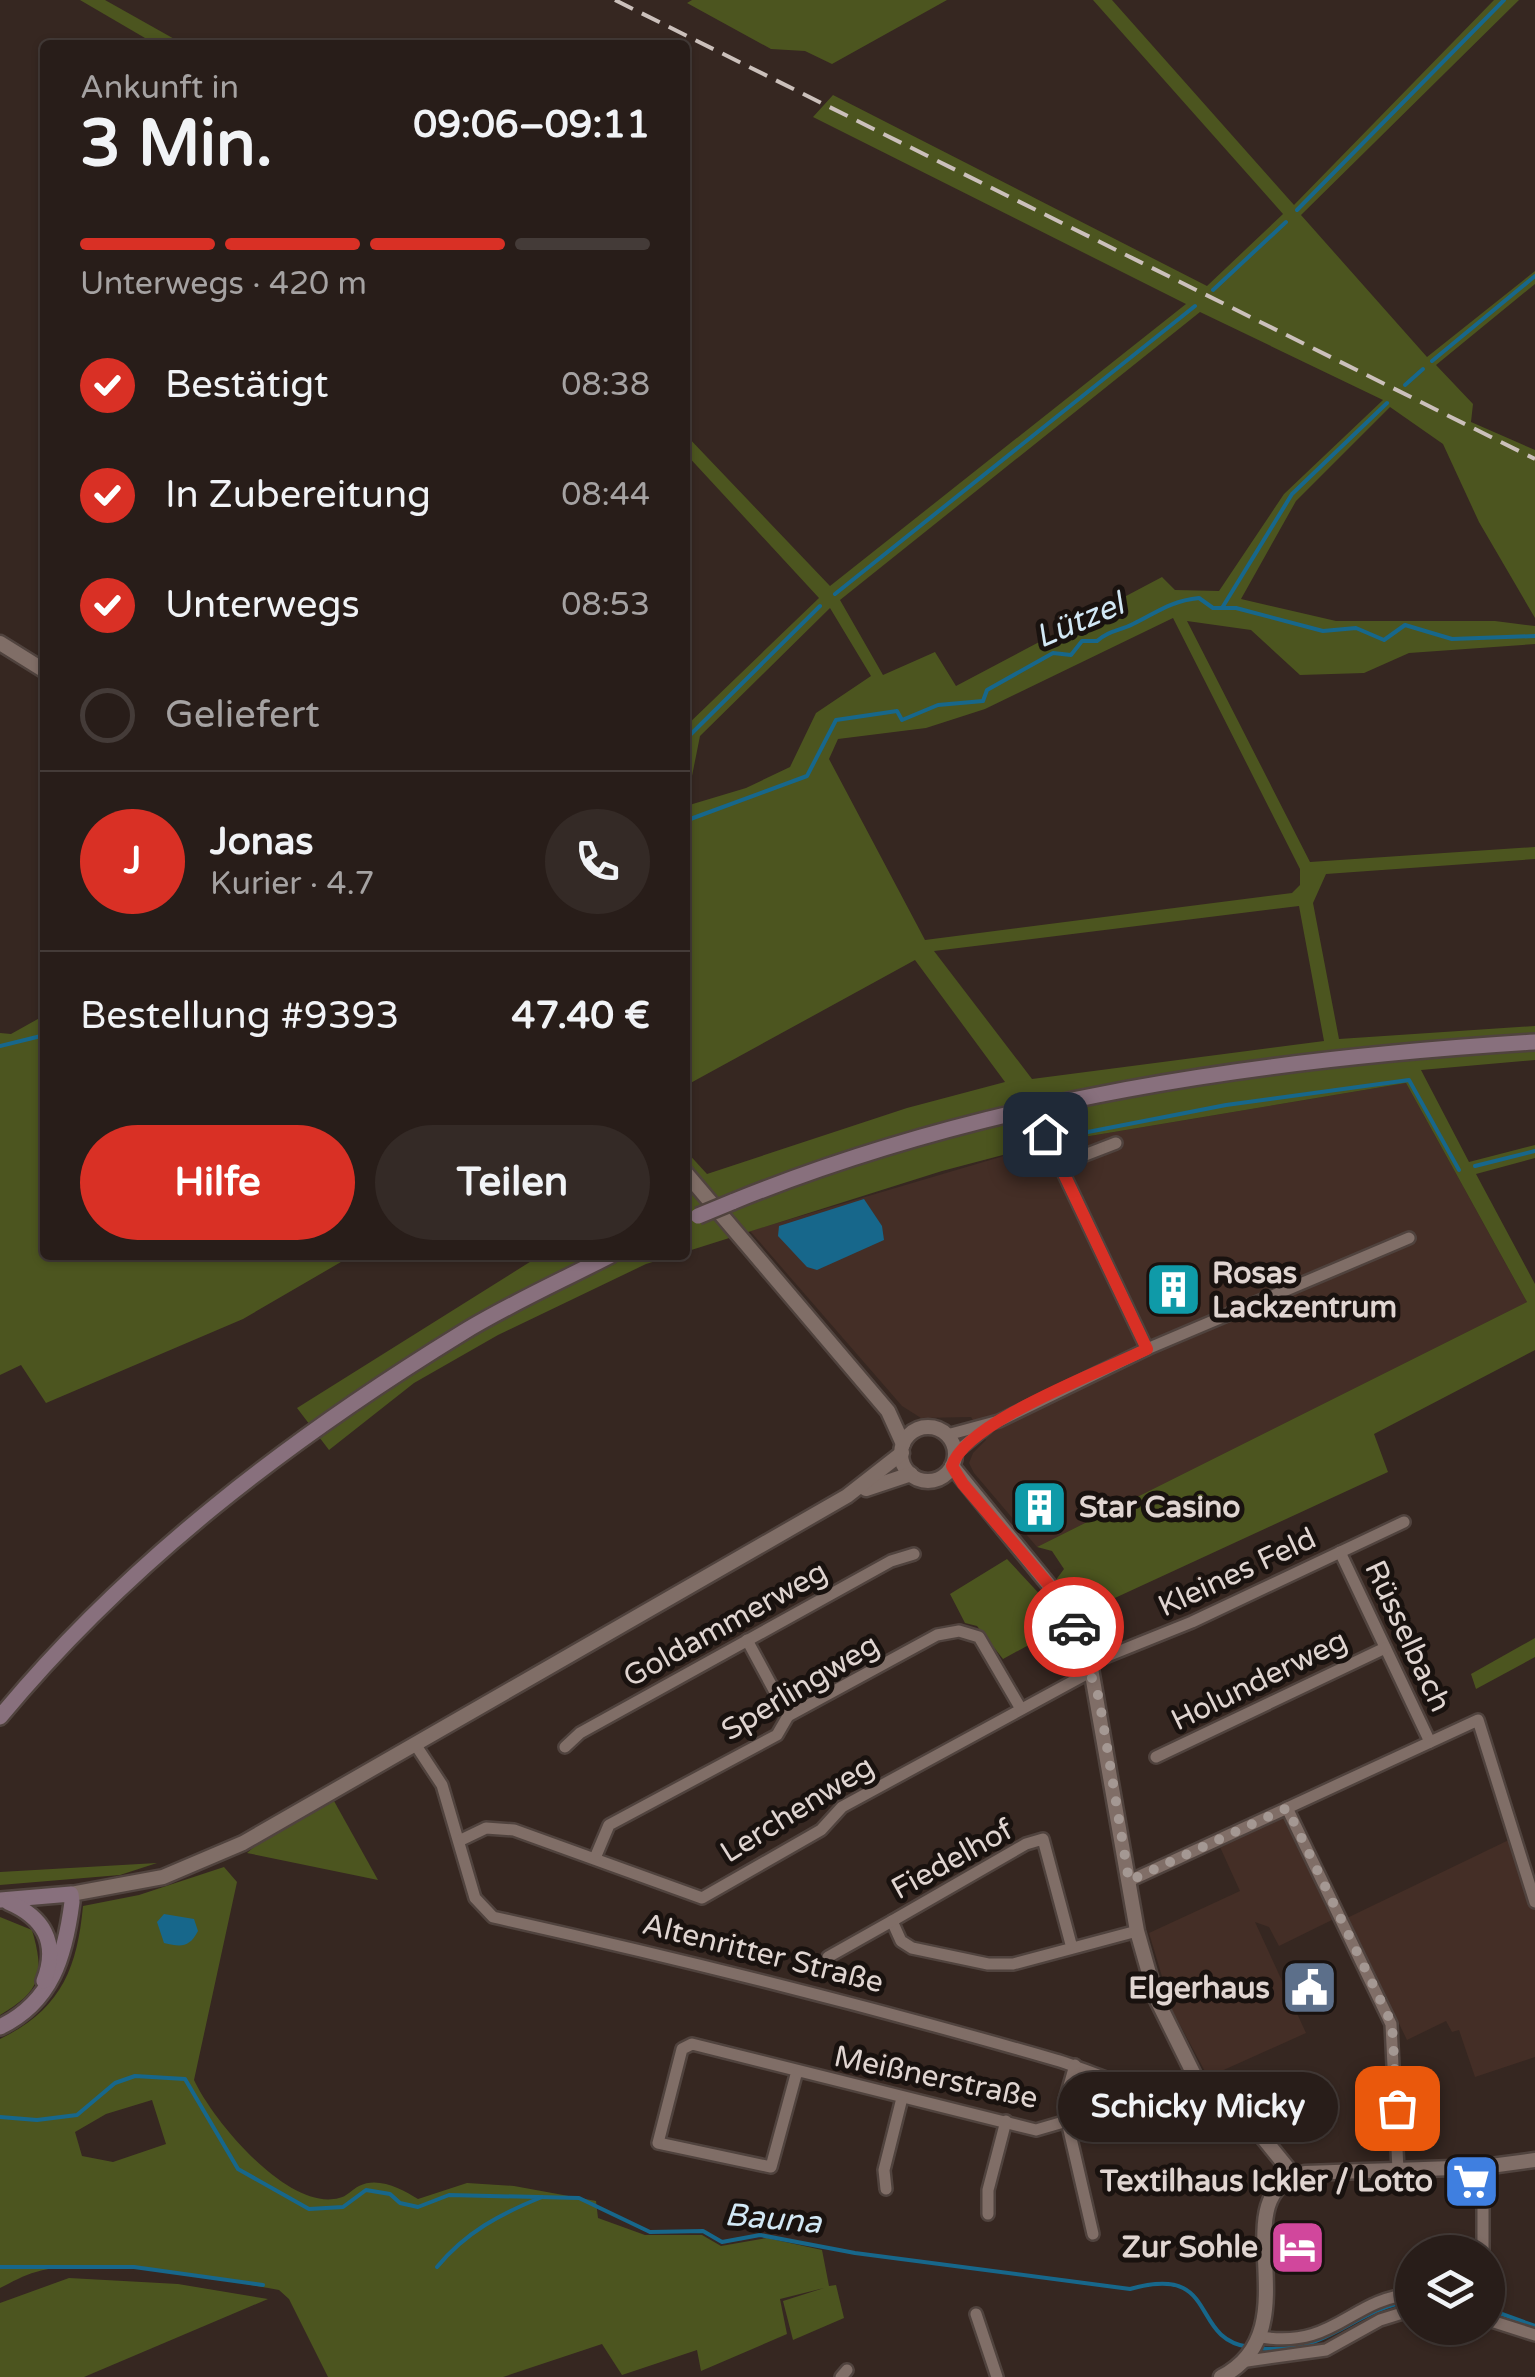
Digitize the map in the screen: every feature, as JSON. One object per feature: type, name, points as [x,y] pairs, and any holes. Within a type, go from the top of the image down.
[{"type":"main road","points":[[692,1219],[916,1138],[1100,1094],[1334,1061],[1535,1042]]},
{"type":"main road","points":[[3,1711],[144,1568],[220,1500],[344,1410],[465,1331],[601,1260]]},
{"type":"main road","points":[[2,1900],[65,1895]]},
{"type":"main road","points":[[0,2025],[37,1993],[47,1976],[53,1903],[65,1895]]},
{"type":"main road","points":[[0,2025],[26,2013],[46,1992],[68,1932],[65,1895]]},
{"type":"main road","points":[[2,1900],[36,1915],[49,1936]]},
{"type":"street","points":[[0,643],[40,668]]},
{"type":"street","points":[[1045,1134],[1147,1349]]},
{"type":"street","points":[[1059,1165],[1116,1143]]},
{"type":"street","points":[[690,1178],[888,1411],[911,1474]]},
{"type":"street","points":[[888,1411],[919,1429],[934,1428],[947,1435],[990,1425],[1147,1349],[1409,1238]]},
{"type":"street","points":[[934,1480],[990,1425]]},
{"type":"street","points":[[65,1895],[163,1877],[228,1851],[847,1496],[903,1449],[919,1429]]},
{"type":"street","points":[[947,1435],[954,1459],[1064,1609],[1091,1667],[1137,1931],[1156,1998],[1205,2098],[1252,2124],[1294,2176]]},
{"type":"street","points":[[847,1496],[911,1474],[934,1480],[953,1488],[1026,1558]]},
{"type":"street","name":"Kleines Feld","points":[[1091,1667],[1404,1522]]},
{"type":"street","name":"Rüsselbach","points":[[1340,1552],[1430,1742]]},
{"type":"street","name":"Goldammerweg","points":[[564,1747],[580,1732],[891,1562],[914,1554]]},
{"type":"street","name":"Sperlingweg","points":[[595,1858],[609,1825],[777,1735],[788,1716],[937,1635],[959,1630],[979,1637],[1021,1709]]},
{"type":"street","points":[[748,1640],[788,1716]]},
{"type":"street","name":"Holunderweg","points":[[1156,1757],[1385,1648]]},
{"type":"street","name":"Lerchenweg","points":[[461,1840],[486,1828],[514,1830],[702,1898],[821,1830],[842,1807],[1091,1667]]},
{"type":"street","points":[[1129,1881],[1478,1720],[1535,1902]]},
{"type":"street","name":"Altenritter Straße","points":[[416,1744],[442,1785],[475,1898],[493,1916],[801,1989],[1075,2065],[1174,2098],[1205,2098]]},
{"type":"street","points":[[1287,1808],[1384,2006],[1395,2039],[1398,2170]]},
{"type":"street","name":"Fiedelhof","points":[[828,1958],[1026,1844],[1043,1840],[1072,1948]]},
{"type":"street","name":"Fiedelhof","points":[[892,1920],[901,1941],[912,1948],[988,1964],[1013,1964],[1137,1931]]},
{"type":"street","name":"Meißnerstraße","points":[[797,2071],[770,2167],[658,2143],[682,2049],[692,2044],[1036,2130],[1067,2121],[1065,2100],[1075,2065]]},
{"type":"street","points":[[886,2189],[884,2170],[902,2098]]},
{"type":"street","points":[[988,2214],[988,2190],[1006,2121]]},
{"type":"street","points":[[1067,2121],[1093,2234]]},
{"type":"street","points":[[1247,2361],[1260,2338],[1265,2312],[1266,2211],[1274,2192],[1294,2176],[1484,2167],[1535,2160]]},
{"type":"street","points":[[1484,2167],[1484,2235]]},
{"type":"street","points":[[1260,2338],[1319,2336],[1383,2299],[1395,2297]]},
{"type":"street","points":[[976,2314],[997,2377]]},
{"type":"street","points":[[1221,2377],[1247,2361],[1326,2350],[1395,2315]]},
{"type":"street","points":[[1505,2326],[1535,2336]]},
{"type":"shaded area","points":[[1406,1083],[1527,1302],[1037,1547],[974,1473],[969,1463],[986,1440],[971,1417],[921,1418],[902,1406],[750,1231],[1048,1143]]},
{"type":"shaded area","points":[[1285,1816],[1336,1918],[1279,1946],[1269,1927],[1255,1922],[1306,2033],[1208,2077],[1172,2010],[1149,1933],[1240,1891],[1220,1847]]},
{"type":"shaded area","points":[[1515,1837],[1535,1904],[1535,2057],[1475,2077],[1459,2030],[1452,2032],[1446,2021],[1407,2040],[1347,1918]]},
{"type":"green space","points":[[80,0],[105,0],[176,40],[148,40]]},
{"type":"green space","points":[[947,0],[832,64],[805,51],[771,49],[687,3]]},
{"type":"green space","points":[[1093,0],[1112,0],[1294,205],[1494,0],[1519,0],[1301,215],[1427,357],[1535,271],[1535,284],[1436,365],[1473,404],[1471,422],[1535,450],[1535,618],[1479,522],[1443,444],[1390,407],[1296,501],[1241,599],[1336,621],[1495,621],[1535,626],[1535,644],[1409,653],[1364,673],[1300,675],[1251,630],[1187,621],[1310,862],[1535,847],[1535,859],[1326,874],[1313,903],[1339,1039],[1535,1026],[1535,1060],[1421,1070],[1469,1162],[1535,1145],[1535,1158],[1476,1174],[1535,1284],[1535,1350],[1374,1434],[1388,1472],[1078,1615],[1055,1581],[1064,1569],[1052,1551],[1037,1547],[1527,1302],[1406,1083],[1048,1143],[942,1171],[690,1250],[690,1155],[707,1174],[907,1108],[1005,1082],[915,960],[690,1083],[690,805],[746,788],[790,767],[816,713],[871,676],[830,608],[700,736],[690,786],[690,722],[819,598],[690,458],[690,439],[830,586],[1186,304],[813,117],[833,95],[1207,286],[1283,214]],"holes":[[[1200,312],[1383,400],[1284,494],[1219,591],[1175,590],[1162,577],[956,686],[935,652],[883,675],[840,600]],[[1173,618],[1300,869],[1300,885],[1292,893],[925,940],[829,759],[838,739],[926,728],[985,709]],[[1299,906],[1324,1041],[1032,1079],[934,951]]]},
{"type":"green space","points":[[40,1018],[40,1260],[344,1260],[243,1319],[46,1403],[21,1365],[0,1375],[0,1033],[11,1034]]},
{"type":"green space","points":[[533,1260],[659,1260],[498,1335],[414,1383],[329,1450],[297,1408]]},
{"type":"green space","points":[[1007,1559],[1046,1601],[1058,1629],[1003,1659],[977,1626],[965,1623],[950,1594]]},
{"type":"green space","points":[[1535,1638],[1535,1657],[1476,1689],[1471,1674]]},
{"type":"green space","points":[[334,1801],[378,1880],[247,1853],[257,1844]]},
{"type":"green space","points":[[157,1863],[120,1875],[0,1885],[0,1872]]},
{"type":"green space","points":[[224,1867],[237,1882],[194,2080],[235,2139],[276,2178],[319,2199],[339,2198],[374,2182],[418,2199],[467,2183],[514,2186],[596,2201],[598,2218],[645,2235],[702,2235],[721,2246],[767,2238],[822,2250],[829,2286],[836,2285],[844,2318],[793,2340],[783,2301],[824,2288],[780,2299],[787,2334],[701,2371],[697,2350],[622,2375],[602,2344],[503,2377],[328,2377],[289,2299],[279,2290],[190,2274],[91,2265],[36,2272],[0,2288],[0,2039],[37,2015],[62,1986],[76,1950],[83,1906],[139,1895]],"holes":[[[152,2100],[166,2144],[113,2162],[82,2156],[75,2132],[106,2114]]]},
{"type":"green space","points":[[0,1917],[32,1930],[38,1970],[32,1989],[0,2015]]},
{"type":"green space","points":[[69,2278],[178,2284],[268,2299],[84,2377],[0,2377],[0,2303]]},
{"type":"water","points":[[864,1199],[882,1226],[884,1240],[817,1270],[807,1267],[778,1236],[779,1226]]},
{"type":"water","points":[[164,1914],[194,1919],[198,1931],[191,1941],[180,1945],[164,1943],[157,1922]]},
{"type":"waterway","points":[[1297,210],[1504,0]]},
{"type":"waterway","points":[[1213,290],[1286,222]]},
{"type":"waterway","points":[[1432,361],[1535,276]]},
{"type":"waterway","points":[[835,594],[1195,306]]},
{"type":"waterway","points":[[1405,385],[1423,369]]},
{"type":"waterway","points":[[1222,608],[1292,494],[1387,403]]},
{"type":"waterway","name":"Lützel","points":[[690,819],[807,776],[836,720],[897,711],[902,720],[938,705],[983,701],[987,690],[1053,653],[1071,655],[1082,641],[1097,641],[1189,600],[1199,598],[1213,608],[1236,608],[1323,631],[1356,628],[1384,640],[1405,625],[1452,639],[1535,636]]},
{"type":"waterway","points":[[690,735],[820,606]]},
{"type":"waterway","name":"Lützel","points":[[0,1046],[40,1036]]},
{"type":"waterway","points":[[1057,1138],[1226,1105],[1409,1080],[1459,1170]]},
{"type":"waterway","points":[[1475,1166],[1535,1151]]},
{"type":"waterway","name":"Bauna","points":[[0,2117],[37,2120],[77,2115],[115,2083],[135,2076],[185,2079],[238,2169],[309,2209],[343,2207],[366,2190],[390,2194],[400,2203],[418,2207],[449,2195],[579,2198],[650,2232],[703,2231],[722,2242],[760,2235],[855,2253],[1130,2289],[1159,2284],[1178,2286],[1192,2294],[1217,2331],[1230,2341],[1249,2347]]},
{"type":"waterway","points":[[437,2267],[485,2225],[542,2197]]},
{"type":"waterway","points":[[0,2267],[134,2267],[263,2285]]},
{"type":"waterway","name":"Bauna","points":[[1258,2348],[1281,2349],[1321,2339],[1395,2304]]},
{"type":"waterway","name":"Bauna","points":[[1505,2315],[1535,2326]]},
{"type":"railway","points":[[615,0],[1535,459]]},
{"type":"way so far","points":[[1074,1627],[1090,1663],[1099,1698],[1129,1881],[1287,1808],[1392,2024],[1397,2108]]},
{"type":"place","name":"Rosas Lackzentrum","points":[[1173,1290]]},
{"type":"place","name":"Star Casino","points":[[1040,1507]]},
{"type":"place","name":"Elgerhaus","points":[[1309,1988]]},
{"type":"place","name":"Schicky Micky","points":[[1397,2108]]},
{"type":"place","name":"Textilhaus Ickler / Lotto","points":[[1472,2181]]},
{"type":"place","name":"Zur Sohle","points":[[1297,2247]]},
{"type":"route","points":[[1045,1134],[1147,1349],[990,1425],[955,1453],[952,1466],[1049,1585],[1074,1627]]}]
